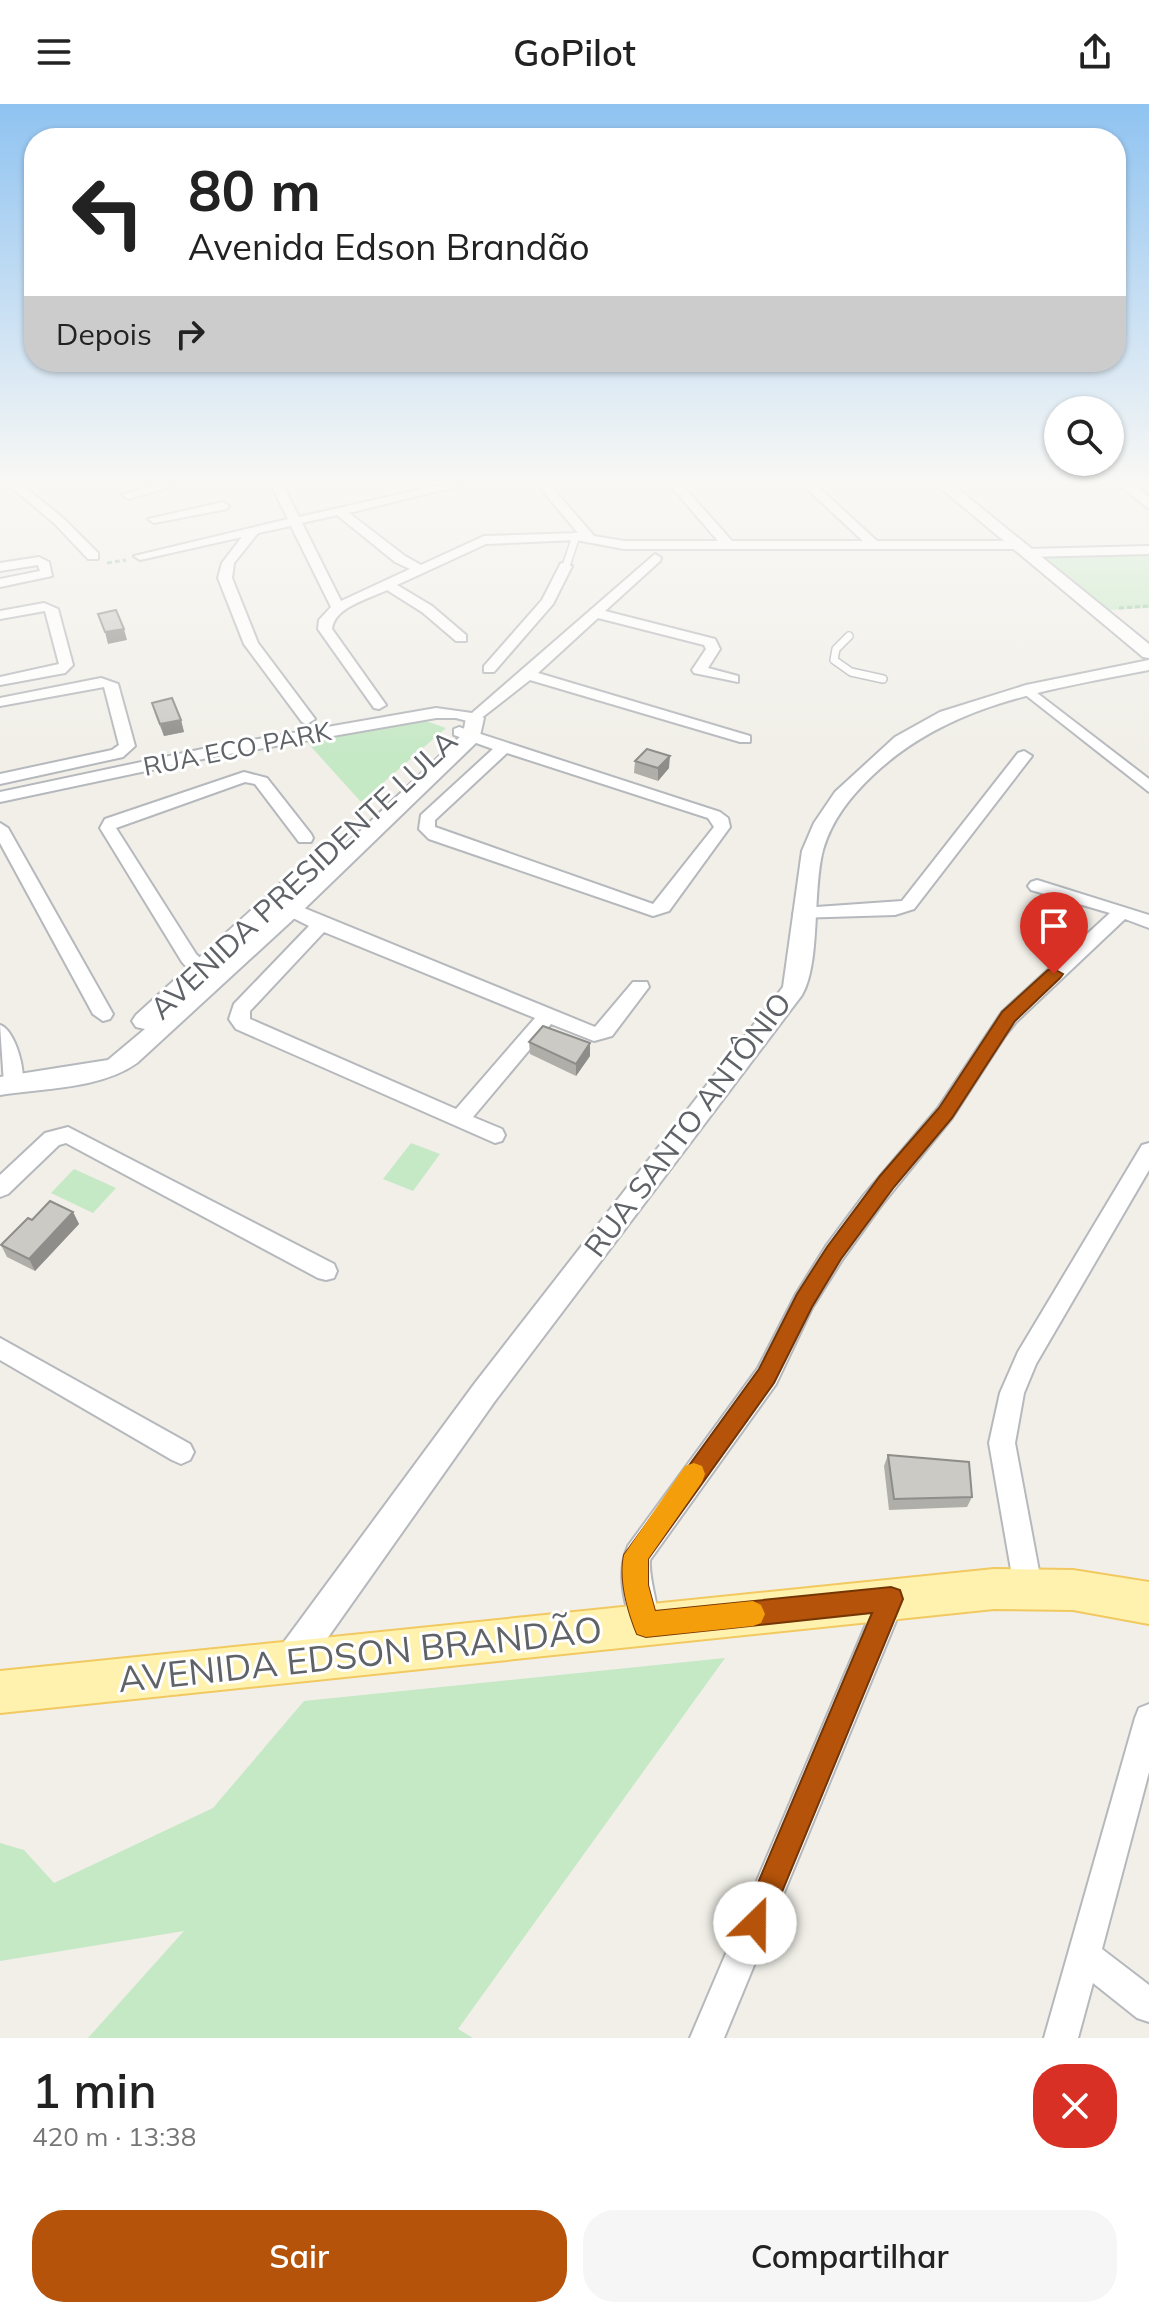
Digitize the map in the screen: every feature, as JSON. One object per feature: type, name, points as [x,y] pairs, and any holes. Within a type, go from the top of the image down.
[{"type":"main road","name":"AVENIDA EDSON BRANDÃO","points":[[0,1692],[1028,1587],[1073,1590],[1149,1603]]},
{"type":"street","points":[[0,583],[36,575]]},
{"type":"street","points":[[226,575],[251,644],[307,719]]},
{"type":"street","points":[[322,575],[338,608]]},
{"type":"street","points":[[379,705],[325,629],[326,620],[338,608],[408,575]]},
{"type":"street","points":[[489,669],[548,601],[561,575]]},
{"type":"street","points":[[469,729],[636,575]]},
{"type":"street","points":[[1054,575],[1149,653]]},
{"type":"street","points":[[389,586],[427,609],[461,638]]},
{"type":"street","points":[[0,615],[44,607],[51,609],[66,665],[60,670],[0,681]]},
{"type":"street","points":[[596,613],[710,642],[713,649],[699,670],[733,679]]},
{"type":"street","name":"RUA SANTO ANTÔNIO","points":[[290,1662],[558,1296],[794,989],[799,968],[802,914],[818,833],[835,807],[862,776],[918,730],[970,707],[1028,690],[1149,665]]},
{"type":"street","points":[[528,675],[745,739]]},
{"type":"street","points":[[0,702],[101,682],[111,684],[127,746],[117,754],[0,779]]},
{"type":"street","points":[[1028,690],[1149,787]]},
{"type":"street","name":"RUA ECO PARK","points":[[0,797],[212,752],[436,713],[456,713],[469,729],[504,747],[714,815],[720,818],[722,827],[663,907],[653,910],[435,835],[427,829],[427,819],[504,747]]},
{"type":"street","name":"AVENIDA PRESIDENTE LULA","points":[[7,1077],[115,1067],[208,973],[469,729]]},
{"type":"street","points":[[802,914],[895,909],[908,905],[1024,756]]},
{"type":"street","points":[[208,973],[108,828],[111,823],[117,818],[244,777],[253,777],[261,781],[305,838]]},
{"type":"street","points":[[0,828],[103,1014]]},
{"type":"street","points":[[1037,886],[1123,911],[1149,922]]},
{"type":"street","points":[[282,906],[547,1016],[601,1034],[640,987]]},
{"type":"street","points":[[646,1625],[634,1569],[643,1542],[767,1376],[804,1301],[834,1253],[881,1189],[945,1113],[1009,1017],[1123,911]]},
{"type":"street","points":[[321,924],[241,1009],[239,1019],[243,1024],[495,1135]]},
{"type":"street","points":[[460,1118],[547,1016]]},
{"type":"street","points":[[0,1032],[7,1077]]},
{"type":"street","points":[[0,1188],[52,1139],[68,1135],[326,1271]]},
{"type":"street","points":[[1028,1587],[1002,1443],[1012,1393],[1026,1359],[1149,1151]]},
{"type":"street","points":[[0,1348],[181,1452]]},
{"type":"street","points":[[707,2038],[891,1599]]},
{"type":"street","points":[[1061,2038],[1149,1718]]},
{"type":"street","points":[[1083,1955],[1149,2006]]},
{"type":"lane","points":[[849,636],[836,649],[834,660],[857,676],[883,679]]},
{"type":"green space","points":[[1067,575],[1149,575],[1149,608],[1108,610]]},
{"type":"green space","points":[[426,721],[446,728],[361,802],[306,741]]},
{"type":"green space","points":[[411,1143],[440,1154],[413,1191],[383,1179]]},
{"type":"green space","points":[[74,1169],[116,1188],[93,1213],[51,1193]]},
{"type":"green space","points":[[725,1658],[458,2029],[473,2038],[88,2038],[184,1931],[0,1961],[0,1843],[24,1850],[54,1883],[213,1808],[304,1701]]},
{"type":"building","points":[[116,610],[124,629],[105,632],[98,614]]},
{"type":"building","points":[[172,698],[181,720],[160,724],[152,703]]},
{"type":"building","points":[[647,749],[670,756],[658,768],[635,761]]},
{"type":"building","points":[[543,1026],[590,1043],[576,1064],[529,1042]]},
{"type":"building","points":[[50,1201],[73,1212],[29,1259],[1,1245],[28,1218],[32,1220]]},
{"type":"building","points":[[888,1455],[969,1462],[972,1497],[894,1499]]},
{"type":"slow traffic","points":[[694,1474],[643,1542],[637,1555],[634,1569],[636,1585],[646,1625],[753,1614]]},
{"type":"route","points":[[755,1923],[891,1599],[646,1625],[636,1585],[634,1569],[637,1555],[643,1542],[767,1376],[787,1341],[804,1301],[834,1253],[887,1181],[945,1113],[1009,1017],[1054,974]]}]
